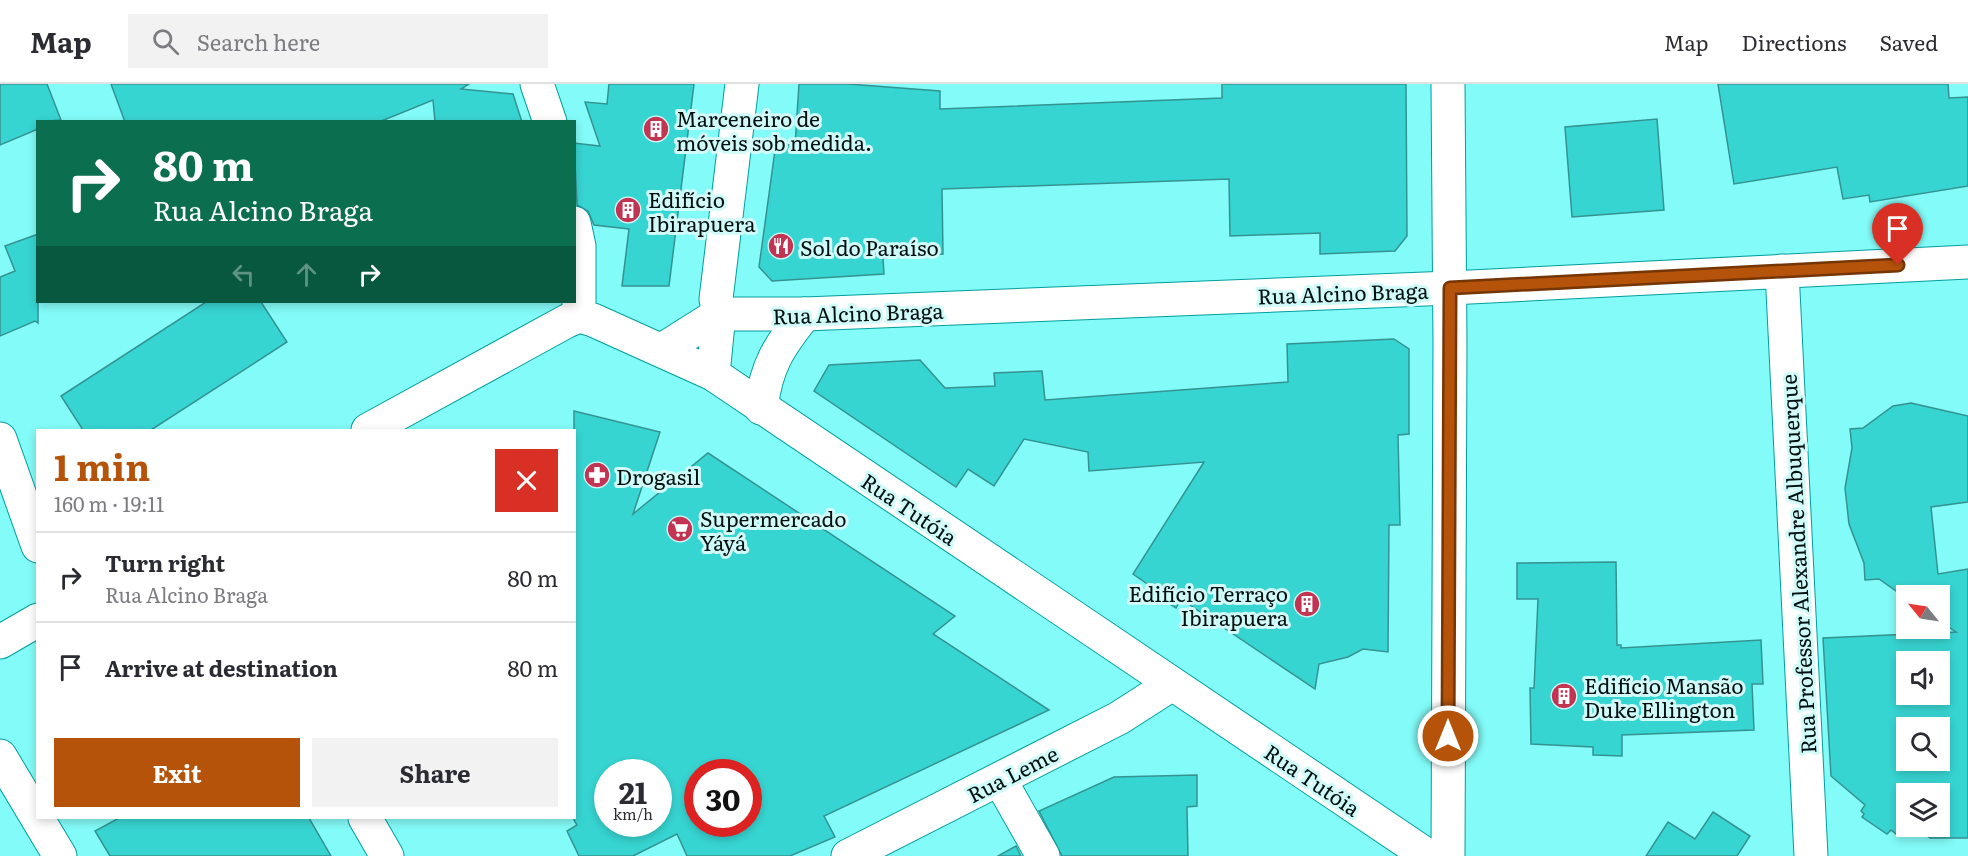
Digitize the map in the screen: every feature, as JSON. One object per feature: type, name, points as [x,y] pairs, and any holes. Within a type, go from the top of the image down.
[{"type":"street","points":[[537,84],[549,120]]},
{"type":"street","points":[[713,374],[719,314],[716,298],[742,84]]},
{"type":"street","points":[[1448,84],[1450,288],[1448,856]]},
{"type":"street","points":[[370,429],[579,316],[579,246],[576,232]]},
{"type":"street","name":"Rua Alcino Braga","points":[[719,314],[805,314],[1450,288],[1968,262]]},
{"type":"street","name":"Rua Professor Alexandre Albuquerque","points":[[1782,271],[1811,856]]},
{"type":"street","points":[[662,350],[719,314]]},
{"type":"street","points":[[761,408],[765,378],[772,360],[782,342],[805,314]]},
{"type":"street","name":"Rua Tutóia","points":[[579,316],[713,374],[1428,856]]},
{"type":"street","points":[[0,439],[36,540]]},
{"type":"street","points":[[0,642],[36,621]]},
{"type":"street","name":"Rua Leme","points":[[848,856],[1119,718],[1172,684]]},
{"type":"street","points":[[0,756],[36,816]]},
{"type":"street","points":[[1000,780],[1043,856]]},
{"type":"street","points":[[38,819],[60,856]]},
{"type":"street","points":[[366,819],[387,856]]},
{"type":"building","points":[[0,84],[47,84],[61,120],[36,120],[36,130],[0,145]]},
{"type":"building","points":[[111,84],[469,84],[461,89],[513,94],[521,120],[435,120],[433,100],[384,120],[124,120]]},
{"type":"building","points":[[609,84],[694,84],[669,286],[622,286],[629,229],[594,225],[588,211],[577,205],[576,143],[600,146],[585,102],[607,104]]},
{"type":"building","points":[[799,84],[848,84],[940,91],[940,109],[1222,98],[1222,84],[1406,84],[1407,236],[1395,251],[1320,254],[1320,233],[1230,236],[1229,179],[942,189],[943,254],[883,258],[884,274],[772,281],[759,267],[776,143],[795,146]]},
{"type":"building","points":[[1718,84],[1948,84],[1949,98],[1968,97],[1968,186],[1870,202],[1869,195],[1843,199],[1837,167],[1734,184]]},
{"type":"building","points":[[1657,119],[1664,210],[1572,217],[1565,127]]},
{"type":"building","points":[[36,235],[38,323],[35,321],[0,336],[0,277],[15,271],[5,246]]},
{"type":"building","points":[[204,303],[262,303],[287,342],[153,429],[82,429],[61,396]]},
{"type":"building","points":[[1394,339],[1409,349],[1409,434],[1398,435],[1400,525],[1389,525],[1388,652],[1363,649],[1348,657],[1319,664],[1315,689],[1181,599],[1176,608],[1151,592],[1153,588],[1133,574],[1204,462],[1089,471],[1088,452],[1024,439],[994,486],[968,469],[956,487],[814,391],[829,365],[920,360],[945,388],[995,386],[994,373],[1042,371],[1045,400],[1288,382],[1287,344]]},
{"type":"building","points":[[1911,403],[1968,416],[1968,502],[1931,507],[1938,574],[1968,569],[1968,838],[1929,837],[1950,837],[1950,783],[1896,783],[1896,834],[1891,830],[1887,834],[1862,817],[1864,814],[1861,811],[1865,805],[1831,776],[1823,638],[1896,635],[1896,639],[1950,639],[1950,632],[1956,632],[1950,628],[1950,585],[1896,585],[1896,591],[1879,579],[1865,580],[1864,563],[1849,524],[1845,488],[1852,448],[1850,429],[1863,428],[1893,406]]},
{"type":"building","points":[[574,411],[660,432],[633,514],[708,453],[955,616],[933,634],[1049,710],[824,816],[835,837],[790,856],[687,856],[677,834],[672,836],[672,759],[594,759],[594,837],[671,837],[633,856],[579,856],[567,831],[577,825],[574,820],[576,819],[576,429],[574,429]]},
{"type":"building","points":[[1616,562],[1617,645],[1621,645],[1621,648],[1761,640],[1763,684],[1752,684],[1754,730],[1622,735],[1622,756],[1593,755],[1593,747],[1531,744],[1530,688],[1534,688],[1538,599],[1517,599],[1517,563]]},
{"type":"building","points":[[1197,775],[1197,806],[1187,807],[1188,856],[1062,856],[1039,811],[1114,777]]},
{"type":"building","points":[[1713,812],[1750,836],[1737,856],[1646,856],[1668,822],[1695,839]]},
{"type":"building","points":[[117,819],[310,819],[331,856],[110,856],[95,831]]},
{"type":"building","points":[[1016,846],[1021,856],[998,856]]},
{"type":"place","name":"Marceneiro de móveis sob medida.","points":[[656,129]]},
{"type":"place","name":"Edifício Ibirapuera","points":[[628,210]]},
{"type":"place","name":"Sol do Paraíso","points":[[781,246]]},
{"type":"place","name":"Drogasil","points":[[597,475]]},
{"type":"place","name":"Supermercado Yáyá","points":[[680,529]]},
{"type":"place","name":"Edifício Terraço Ibirapuera","points":[[1307,604]]},
{"type":"place","name":"Edifício Mansão Duke Ellington","points":[[1564,696]]},
{"type":"route","points":[[1448,736],[1450,288],[1898,265]]}]
